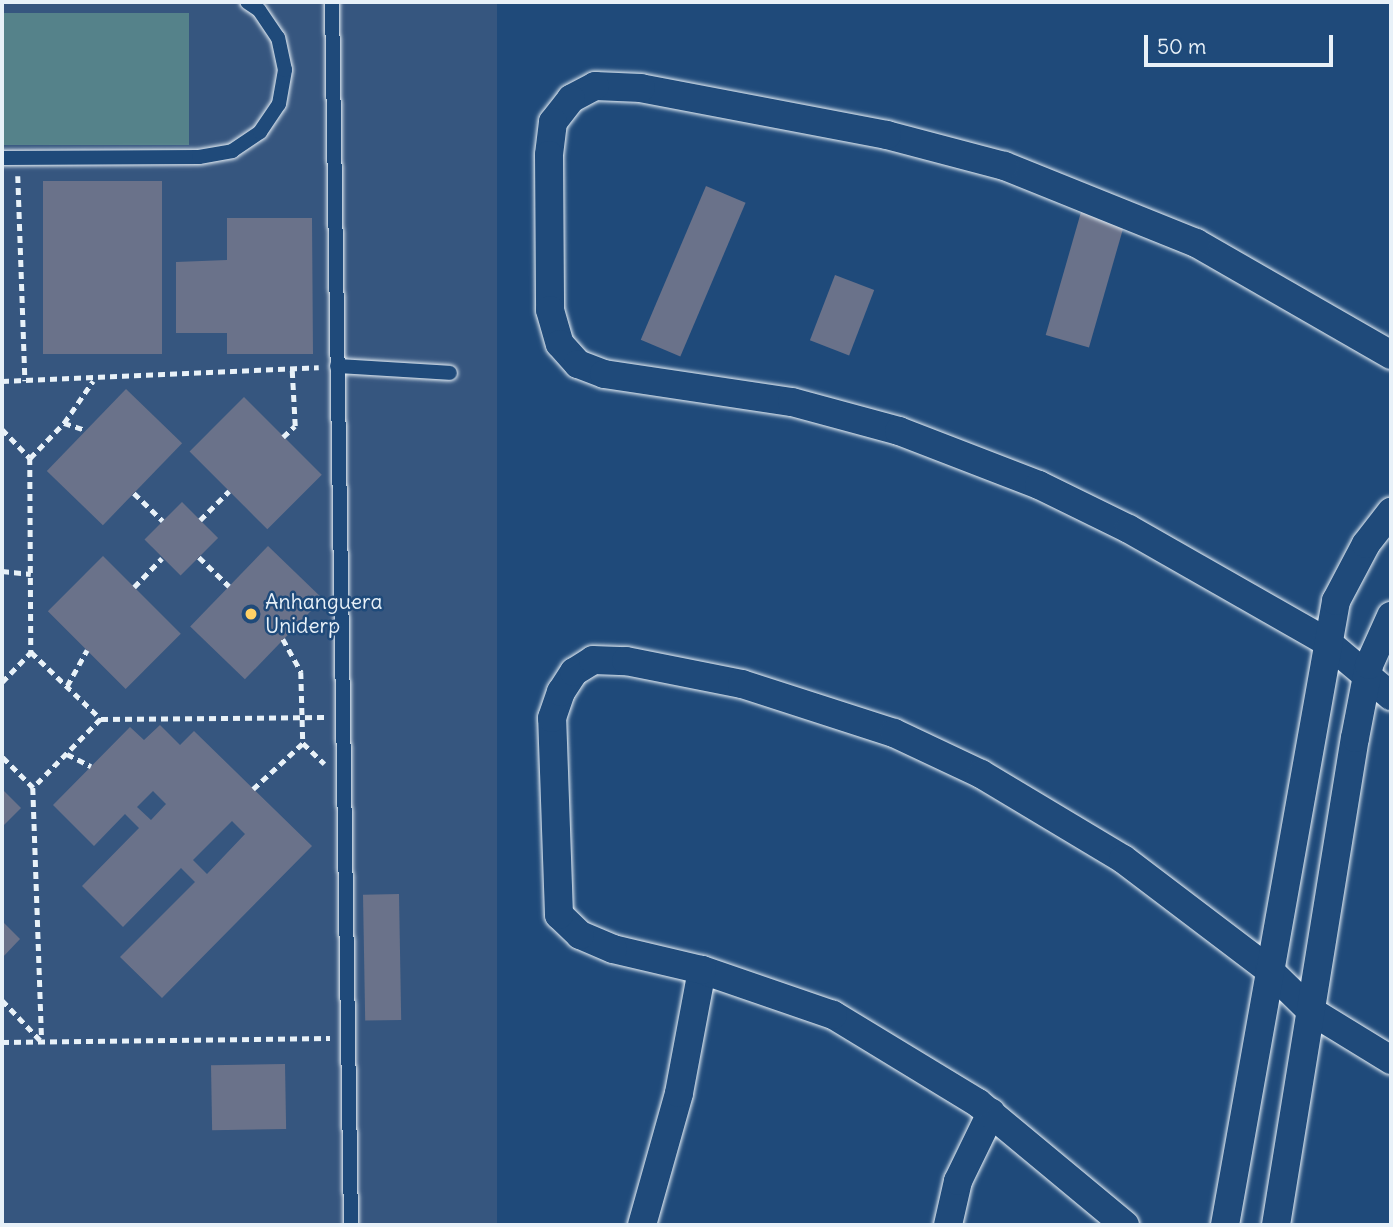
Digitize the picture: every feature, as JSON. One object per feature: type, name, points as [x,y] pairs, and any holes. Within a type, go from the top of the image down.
[{"type":"street","points":[[1391,355],[1196,243],[1004,166],[887,135],[641,88],[595,86],[571,99],[553,122],[549,155],[550,310],[560,344],[578,364],[604,374],[792,402],[899,431],[1039,485],[1095,512],[1327,642],[1391,696]]},
{"type":"street","points":[[1225,1225],[1336,601],[1366,544],[1391,512]]},
{"type":"street","points":[[1276,1225],[1367,676],[1391,616]]},
{"type":"street","points":[[1125,1225],[991,1114],[833,1014],[702,970],[613,949],[580,935],[559,915],[552,718],[561,692],[574,672],[593,660],[675,668],[894,733],[1053,813],[1133,866],[1269,970],[1311,1011],[1391,1060]]},
{"type":"street","points":[[642,1225],[679,1093],[702,970]]},
{"type":"street","points":[[948,1225],[958,1181],[991,1114]]},
{"type":"lane","points":[[2,158],[199,157],[232,151],[260,132],[279,104],[285,70],[278,38],[259,10],[247,2]]},
{"type":"lane","points":[[332,2],[351,1225]]},
{"type":"lane","points":[[337,366],[450,373]]},
{"type":"path","points":[[17,158],[25,381]]},
{"type":"path","points":[[2,382],[94,381],[337,366]]},
{"type":"path","points":[[283,437],[295,426],[292,370]]},
{"type":"path","points":[[30,458],[64,423],[94,381]]},
{"type":"path","points":[[64,423],[86,430]]},
{"type":"path","points":[[2,429],[30,458],[32,652],[101,719],[345,717]]},
{"type":"path","points":[[200,520],[229,491]]},
{"type":"path","points":[[134,493],[163,521]]},
{"type":"path","points":[[199,557],[229,586]]},
{"type":"path","points":[[134,587],[162,558]]},
{"type":"path","points":[[2,571],[31,574]]},
{"type":"path","points":[[283,639],[301,672],[303,743],[346,784]]},
{"type":"path","points":[[67,686],[87,650]]},
{"type":"path","points":[[2,682],[32,652]]},
{"type":"path","points":[[33,788],[101,719]]},
{"type":"path","points":[[253,789],[303,743]]},
{"type":"path","points":[[67,754],[91,766]]},
{"type":"path","points":[[2,757],[33,788],[42,1042]]},
{"type":"path","points":[[2,1000],[42,1042]]},
{"type":"path","points":[[2,1042],[348,1037]]},
{"type":"shaded area","name":"Anhanguera Uniderp","points":[[2,2],[497,2],[497,1225],[2,1225]]},
{"type":"green space","points":[[2,13],[189,13],[189,145],[2,145]]},
{"type":"building","points":[[43,181],[162,181],[162,354],[43,354]]},
{"type":"building","points":[[706,186],[746,203],[680,357],[641,340]]},
{"type":"building","points":[[1081,212],[1124,224],[1089,347],[1046,335]]},
{"type":"building","points":[[227,218],[312,218],[313,354],[227,354],[227,333],[176,333],[176,262],[227,260]]},
{"type":"building","points":[[835,275],[874,290],[849,355],[810,340]]},
{"type":"building","points":[[126,389],[182,443],[103,525],[47,471]]},
{"type":"building","points":[[244,397],[322,475],[267,529],[190,451]]},
{"type":"building","points":[[182,502],[218,538],[181,576],[145,539]]},
{"type":"building","points":[[268,546],[323,599],[245,679],[190,627]]},
{"type":"building","points":[[103,556],[181,634],[126,689],[48,611]]},
{"type":"building","points":[[160,725],[180,745],[194,731],[312,846],[162,998],[120,957],[195,882],[181,868],[123,927],[82,886],[139,828],[125,814],[94,846],[53,805],[130,727],[144,740]],"holes":[[[153,791],[166,804],[151,820],[137,807]],[[232,821],[245,834],[207,874],[193,860]]]},
{"type":"building","points":[[2,789],[21,808],[2,827]]},
{"type":"building","points":[[399,894],[401,1020],[365,1021],[363,895]]},
{"type":"building","points":[[2,921],[20,939],[2,958]]},
{"type":"building","points":[[285,1064],[286,1129],[212,1130],[211,1065]]},
{"type":"place","name":"Anhanguera Uniderp","points":[[251,614]]}]
